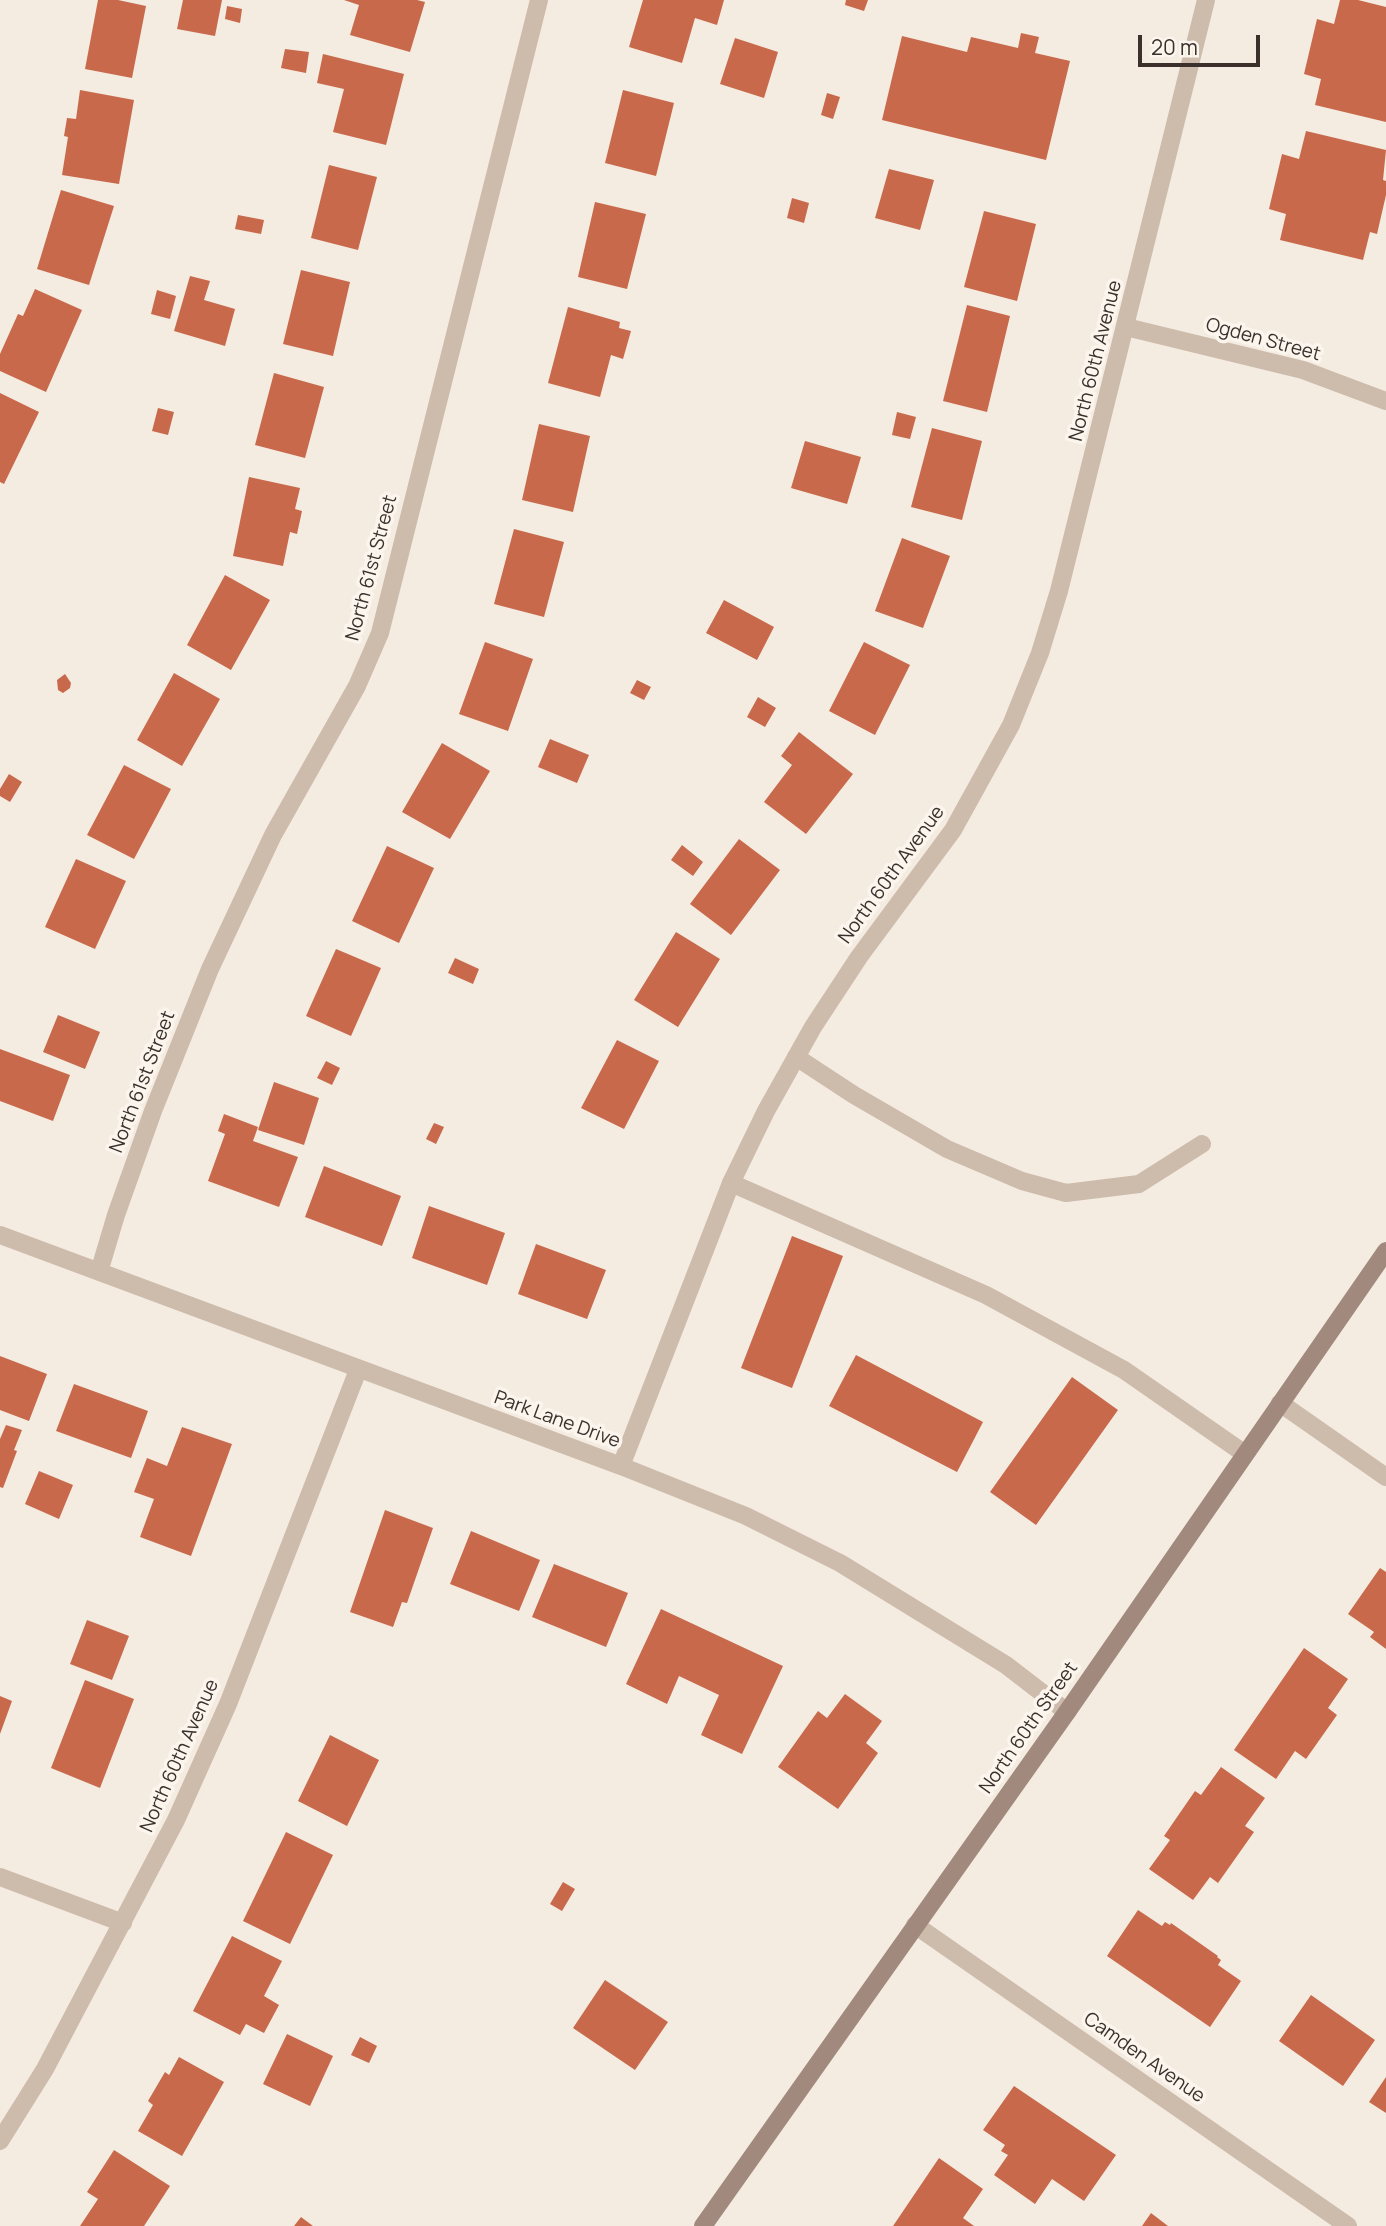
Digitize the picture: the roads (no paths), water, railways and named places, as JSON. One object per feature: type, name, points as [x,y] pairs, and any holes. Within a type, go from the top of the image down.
[{"type":"main road","name":"North 60th Street","points":[[703,2226],[1067,1712],[1386,1251]]},
{"type":"street","name":"North 61st Street","points":[[99,1272],[153,1111],[210,969],[273,835],[357,687],[380,633],[539,0]]},
{"type":"street","name":"North 60th Avenue","points":[[621,1466],[731,1184],[766,1111],[813,1027],[859,957],[953,830],[1011,725],[1040,653],[1059,592],[1206,0]]},
{"type":"street","name":"Ogden Street","points":[[1126,327],[1303,370],[1386,401]]},
{"type":"street","points":[[796,1057],[854,1095],[947,1149],[1022,1181],[1066,1193],[1139,1184],[1202,1144]]},
{"type":"street","points":[[731,1184],[986,1295],[1124,1370],[1245,1454]]},
{"type":"street","name":"Park Lane Drive","points":[[0,1235],[621,1466],[746,1516],[840,1563],[1006,1665],[1067,1712]]},
{"type":"street","name":"North 60th Avenue","points":[[0,2141],[45,2069],[176,1820],[228,1704],[358,1370]]},
{"type":"street","points":[[1280,1402],[1386,1477]]},
{"type":"street","points":[[0,1877],[123,1923]]},
{"type":"street","name":"Camden Avenue","points":[[915,1925],[1348,2226]]}]
